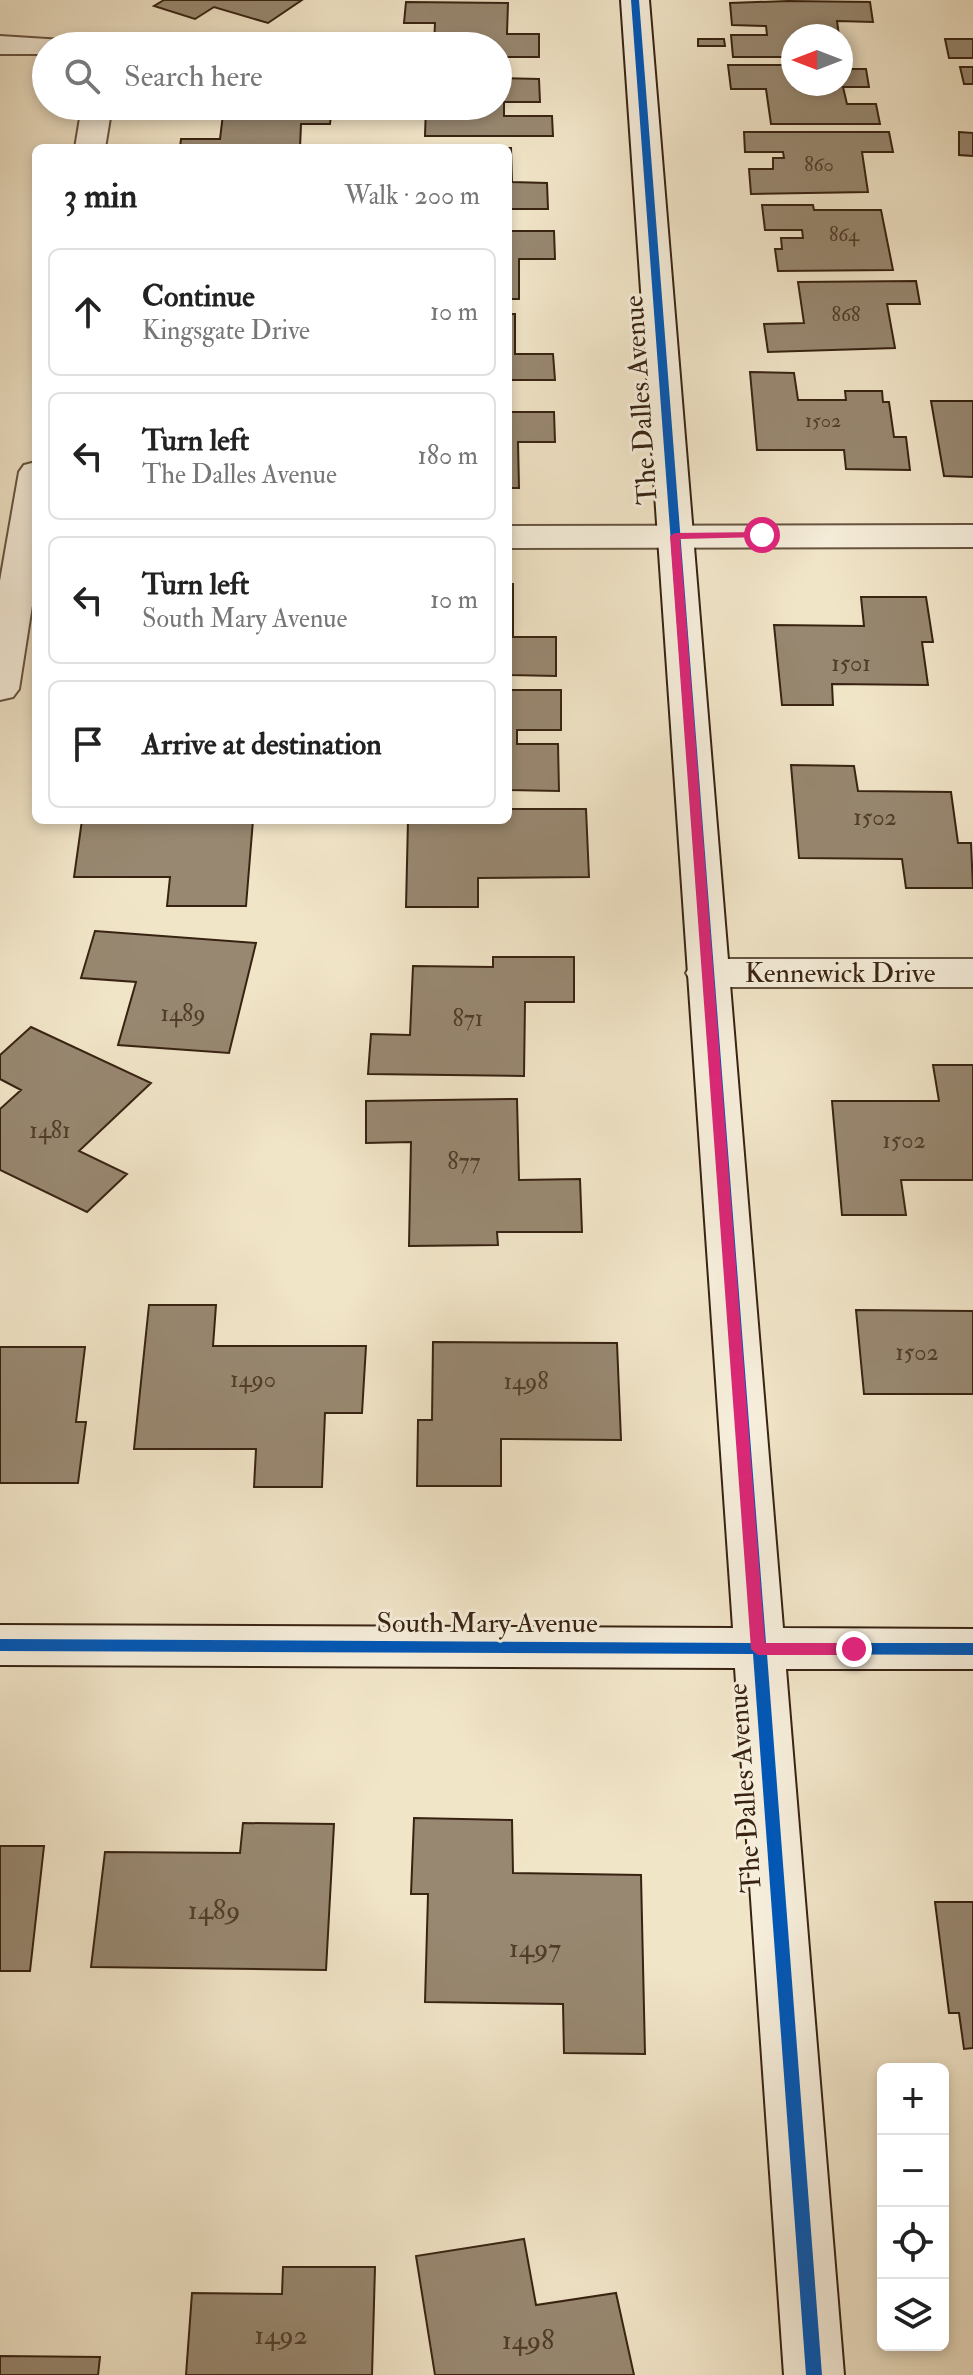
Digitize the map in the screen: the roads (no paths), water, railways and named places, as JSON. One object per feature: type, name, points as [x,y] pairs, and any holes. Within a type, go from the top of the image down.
[{"type":"street","name":"The Dalles Avenue","points":[[635,0],[814,2375]]},
{"type":"street","points":[[0,45],[32,46]]},
{"type":"street","points":[[91,144],[95,120]]},
{"type":"street","points":[[0,689],[32,517]]},
{"type":"street","points":[[512,537],[973,536]]},
{"type":"street","name":"Kennewick Drive","points":[[707,973],[973,973]]},
{"type":"street","name":"South Mary Avenue","points":[[0,1645],[973,1649]]}]
